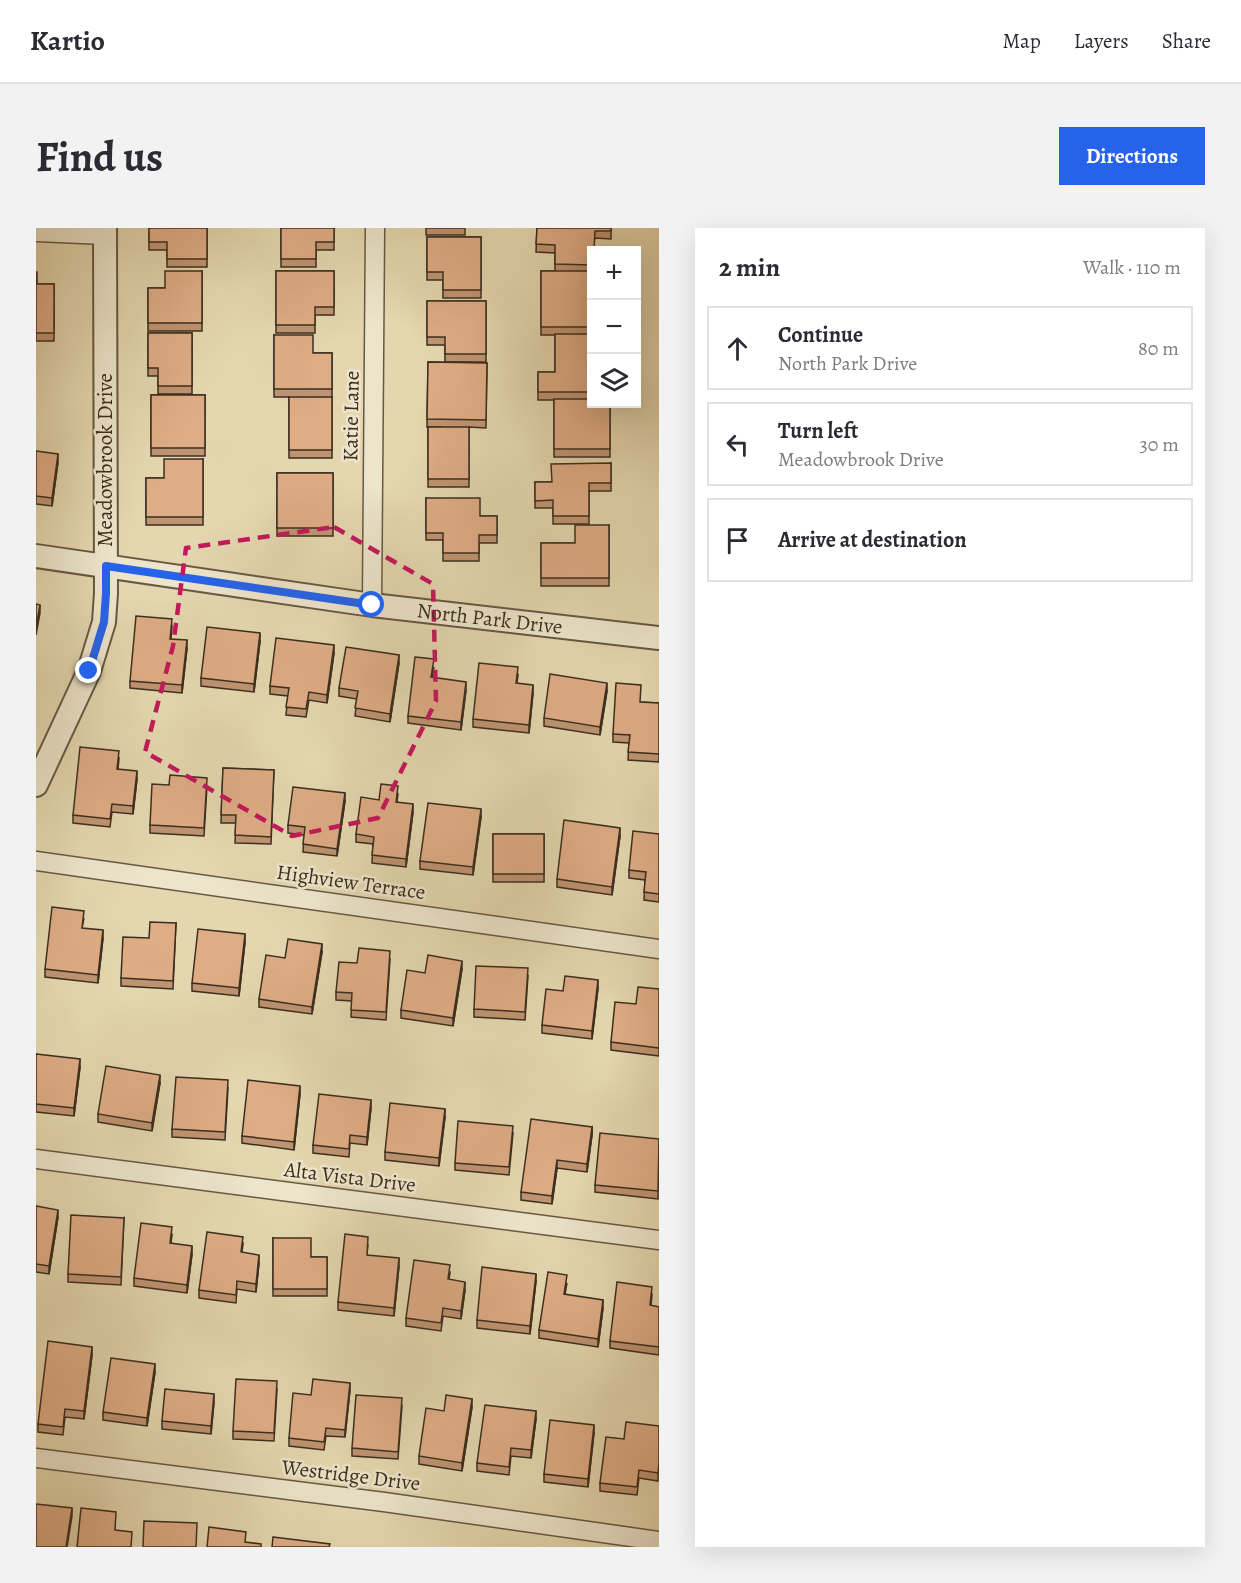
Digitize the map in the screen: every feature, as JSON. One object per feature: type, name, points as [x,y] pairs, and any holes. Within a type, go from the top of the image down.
[{"type":"street","name":"Katie Lane","points":[[372,605],[375,228]]},
{"type":"street","points":[[36,232],[105,232]]},
{"type":"street","name":"Meadowbrook Drive","points":[[36,785],[89,671],[104,622],[106,593],[105,232]]},
{"type":"street","name":"North Park Drive","points":[[36,556],[372,605],[659,638]]},
{"type":"street","name":"Highview Terrace","points":[[36,861],[659,949]]},
{"type":"street","name":"Alta Vista Drive","points":[[36,1159],[659,1240]]},
{"type":"street","name":"Westridge Drive","points":[[36,1458],[384,1502],[659,1541]]},
{"type":"highlighted area","points":[[334,527],[433,584],[436,701],[378,818],[292,836],[145,752],[173,646],[186,548]]},
{"type":"building","points":[[149,228],[207,228],[207,259],[167,259],[167,242],[149,242]]},
{"type":"building","points":[[281,228],[334,228],[334,242],[316,242],[316,259],[281,259]]},
{"type":"building","points":[[537,228],[611,228],[611,231],[595,231],[594,246],[587,246],[587,265],[555,264],[555,245],[536,244]]},
{"type":"building","points":[[427,237],[481,237],[481,290],[443,290],[443,272],[427,272]]},
{"type":"building","points":[[165,271],[202,271],[202,323],[148,323],[148,288],[165,288]]},
{"type":"building","points":[[276,271],[334,271],[334,307],[315,307],[315,325],[276,325]]},
{"type":"building","points":[[541,271],[587,271],[587,327],[541,327]]},
{"type":"building","points":[[36,272],[37,284],[54,284],[54,333],[36,333]]},
{"type":"building","points":[[427,301],[486,301],[486,354],[445,354],[445,337],[427,337]]},
{"type":"building","points":[[148,333],[192,333],[192,386],[158,386],[158,368],[148,368]]},
{"type":"building","points":[[555,334],[587,334],[587,392],[538,392],[538,372],[555,372]]},
{"type":"building","points":[[274,335],[313,335],[313,353],[332,353],[332,389],[274,389]]},
{"type":"building","points":[[428,362],[487,363],[486,420],[427,419]]},
{"type":"building","points":[[151,395],[205,395],[205,448],[151,448]]},
{"type":"building","points":[[289,397],[332,397],[332,450],[289,450]]},
{"type":"building","points":[[554,399],[587,399],[587,408],[610,408],[610,449],[554,449]]},
{"type":"building","points":[[428,427],[469,427],[469,479],[428,479]]},
{"type":"building","points":[[36,451],[58,454],[52,498],[36,496]]},
{"type":"building","points":[[164,459],[203,459],[203,517],[146,517],[146,478],[164,478]]},
{"type":"building","points":[[611,463],[611,483],[589,483],[589,516],[553,516],[553,500],[535,501],[535,482],[552,482],[551,464]]},
{"type":"building","points":[[277,473],[333,473],[333,528],[277,528]]},
{"type":"building","points":[[426,498],[480,498],[480,516],[497,516],[497,535],[479,535],[479,553],[443,553],[443,533],[426,533]]},
{"type":"building","points":[[575,525],[609,525],[609,578],[541,578],[541,543],[575,543]]},
{"type":"building","points":[[36,604],[40,605],[36,627]]},
{"type":"building","points":[[136,616],[172,619],[170,639],[187,640],[182,685],[130,681]]},
{"type":"building","points":[[207,627],[260,633],[254,684],[201,678]]},
{"type":"building","points":[[276,638],[334,645],[327,695],[309,692],[306,709],[286,707],[289,688],[270,686]]},
{"type":"building","points":[[346,647],[399,655],[390,714],[355,708],[358,691],[339,688]]},
{"type":"building","points":[[415,657],[434,659],[431,677],[466,682],[461,722],[408,716]]},
{"type":"building","points":[[479,663],[518,667],[516,683],[533,685],[529,725],[473,719]]},
{"type":"building","points":[[550,674],[607,683],[600,727],[544,718]]},
{"type":"building","points":[[616,683],[641,685],[640,702],[659,703],[659,754],[628,752],[630,735],[613,734]]},
{"type":"building","points":[[80,747],[119,751],[117,769],[137,771],[133,806],[112,804],[110,819],[73,815]]},
{"type":"building","points":[[223,768],[274,770],[271,837],[235,835],[236,815],[221,815]]},
{"type":"building","points":[[170,775],[207,778],[204,828],[150,825],[152,784],[169,785]]},
{"type":"building","points":[[381,784],[398,786],[396,802],[413,804],[406,859],[372,855],[374,837],[356,834],[361,797],[379,800]]},
{"type":"building","points":[[293,787],[345,793],[337,849],[303,844],[305,827],[288,825]]},
{"type":"building","points":[[428,803],[481,809],[473,867],[420,861]]},
{"type":"building","points":[[564,820],[620,828],[612,887],[557,879]]},
{"type":"building","points":[[633,831],[659,834],[659,894],[644,892],[646,872],[629,870]]},
{"type":"building","points":[[493,834],[544,834],[544,874],[493,874]]},
{"type":"building","points":[[52,907],[84,911],[82,928],[103,930],[98,975],[45,969]]},
{"type":"building","points":[[150,922],[176,923],[173,981],[121,978],[123,937],[149,938]]},
{"type":"building","points":[[198,929],[245,934],[239,988],[192,983]]},
{"type":"building","points":[[288,939],[322,944],[312,1007],[259,999],[266,955],[285,958]]},
{"type":"building","points":[[359,948],[390,951],[386,1012],[351,1010],[352,993],[336,992],[339,962],[357,963]]},
{"type":"building","points":[[428,955],[462,961],[453,1018],[401,1010],[407,970],[425,973]]},
{"type":"building","points":[[476,966],[528,968],[525,1012],[474,1009]]},
{"type":"building","points":[[565,976],[598,980],[592,1031],[542,1025],[546,989],[563,991]]},
{"type":"building","points":[[638,987],[659,989],[659,1048],[611,1042],[615,1002],[636,1004]]},
{"type":"building","points":[[36,1054],[80,1059],[74,1108],[36,1104]]},
{"type":"building","points":[[106,1066],[160,1075],[152,1123],[98,1114]]},
{"type":"building","points":[[176,1077],[228,1080],[225,1132],[172,1129]]},
{"type":"building","points":[[248,1080],[300,1086],[294,1142],[242,1136]]},
{"type":"building","points":[[319,1094],[371,1100],[367,1137],[350,1135],[349,1149],[313,1145]]},
{"type":"building","points":[[390,1103],[445,1109],[439,1158],[385,1152]]},
{"type":"building","points":[[531,1119],[592,1127],[587,1164],[557,1160],[552,1196],[521,1192]]},
{"type":"building","points":[[458,1121],[513,1126],[509,1167],[455,1163]]},
{"type":"building","points":[[600,1133],[659,1139],[658,1191],[595,1185]]},
{"type":"building","points":[[36,1206],[58,1210],[49,1266],[36,1264]]},
{"type":"building","points":[[71,1215],[124,1218],[121,1277],[68,1274]]},
{"type":"building","points":[[141,1223],[172,1227],[170,1243],[192,1246],[187,1285],[134,1278]]},
{"type":"building","points":[[207,1232],[243,1237],[241,1252],[259,1255],[256,1284],[237,1281],[236,1295],[199,1290]]},
{"type":"building","points":[[345,1234],[368,1237],[367,1255],[399,1258],[394,1308],[338,1302]]},
{"type":"building","points":[[273,1238],[311,1238],[311,1257],[327,1257],[327,1289],[273,1289]]},
{"type":"building","points":[[414,1260],[450,1265],[448,1279],[465,1282],[461,1311],[443,1308],[441,1323],[406,1318]]},
{"type":"building","points":[[482,1267],[536,1274],[530,1326],[477,1320]]},
{"type":"building","points":[[548,1272],[567,1275],[564,1294],[603,1300],[598,1339],[539,1330]]},
{"type":"building","points":[[617,1282],[652,1287],[650,1305],[659,1307],[659,1347],[610,1341]]},
{"type":"building","points":[[48,1341],[92,1347],[84,1411],[65,1409],[63,1427],[38,1424]]},
{"type":"building","points":[[111,1358],[155,1364],[147,1418],[103,1412]]},
{"type":"building","points":[[236,1379],[277,1381],[274,1433],[233,1431]]},
{"type":"building","points":[[313,1379],[350,1383],[345,1430],[326,1428],[324,1442],[289,1438],[293,1393],[311,1395]]},
{"type":"building","points":[[165,1389],[214,1394],[211,1426],[162,1421]]},
{"type":"building","points":[[356,1395],[402,1398],[398,1452],[352,1448]]},
{"type":"building","points":[[446,1395],[472,1399],[462,1463],[419,1456],[426,1408],[444,1411]]},
{"type":"building","points":[[485,1405],[536,1411],[531,1450],[511,1448],[509,1467],[477,1463]]},
{"type":"building","points":[[550,1420],[594,1425],[588,1479],[544,1474]]},
{"type":"building","points":[[626,1422],[659,1426],[658,1473],[639,1470],[637,1487],[600,1483],[606,1437],[624,1439]]},
{"type":"building","points":[[36,1504],[72,1508],[66,1547],[36,1547]]},
{"type":"building","points":[[81,1508],[116,1512],[115,1530],[132,1532],[131,1547],[77,1547]]},
{"type":"building","points":[[144,1521],[197,1523],[196,1547],[143,1547]]},
{"type":"building","points":[[209,1527],[246,1532],[245,1542],[261,1544],[261,1547],[207,1547]]},
{"type":"building","points":[[273,1537],[330,1544],[329,1547],[272,1547]]},
{"type":"route","points":[[89,671],[104,622],[106,566],[372,605]]}]
